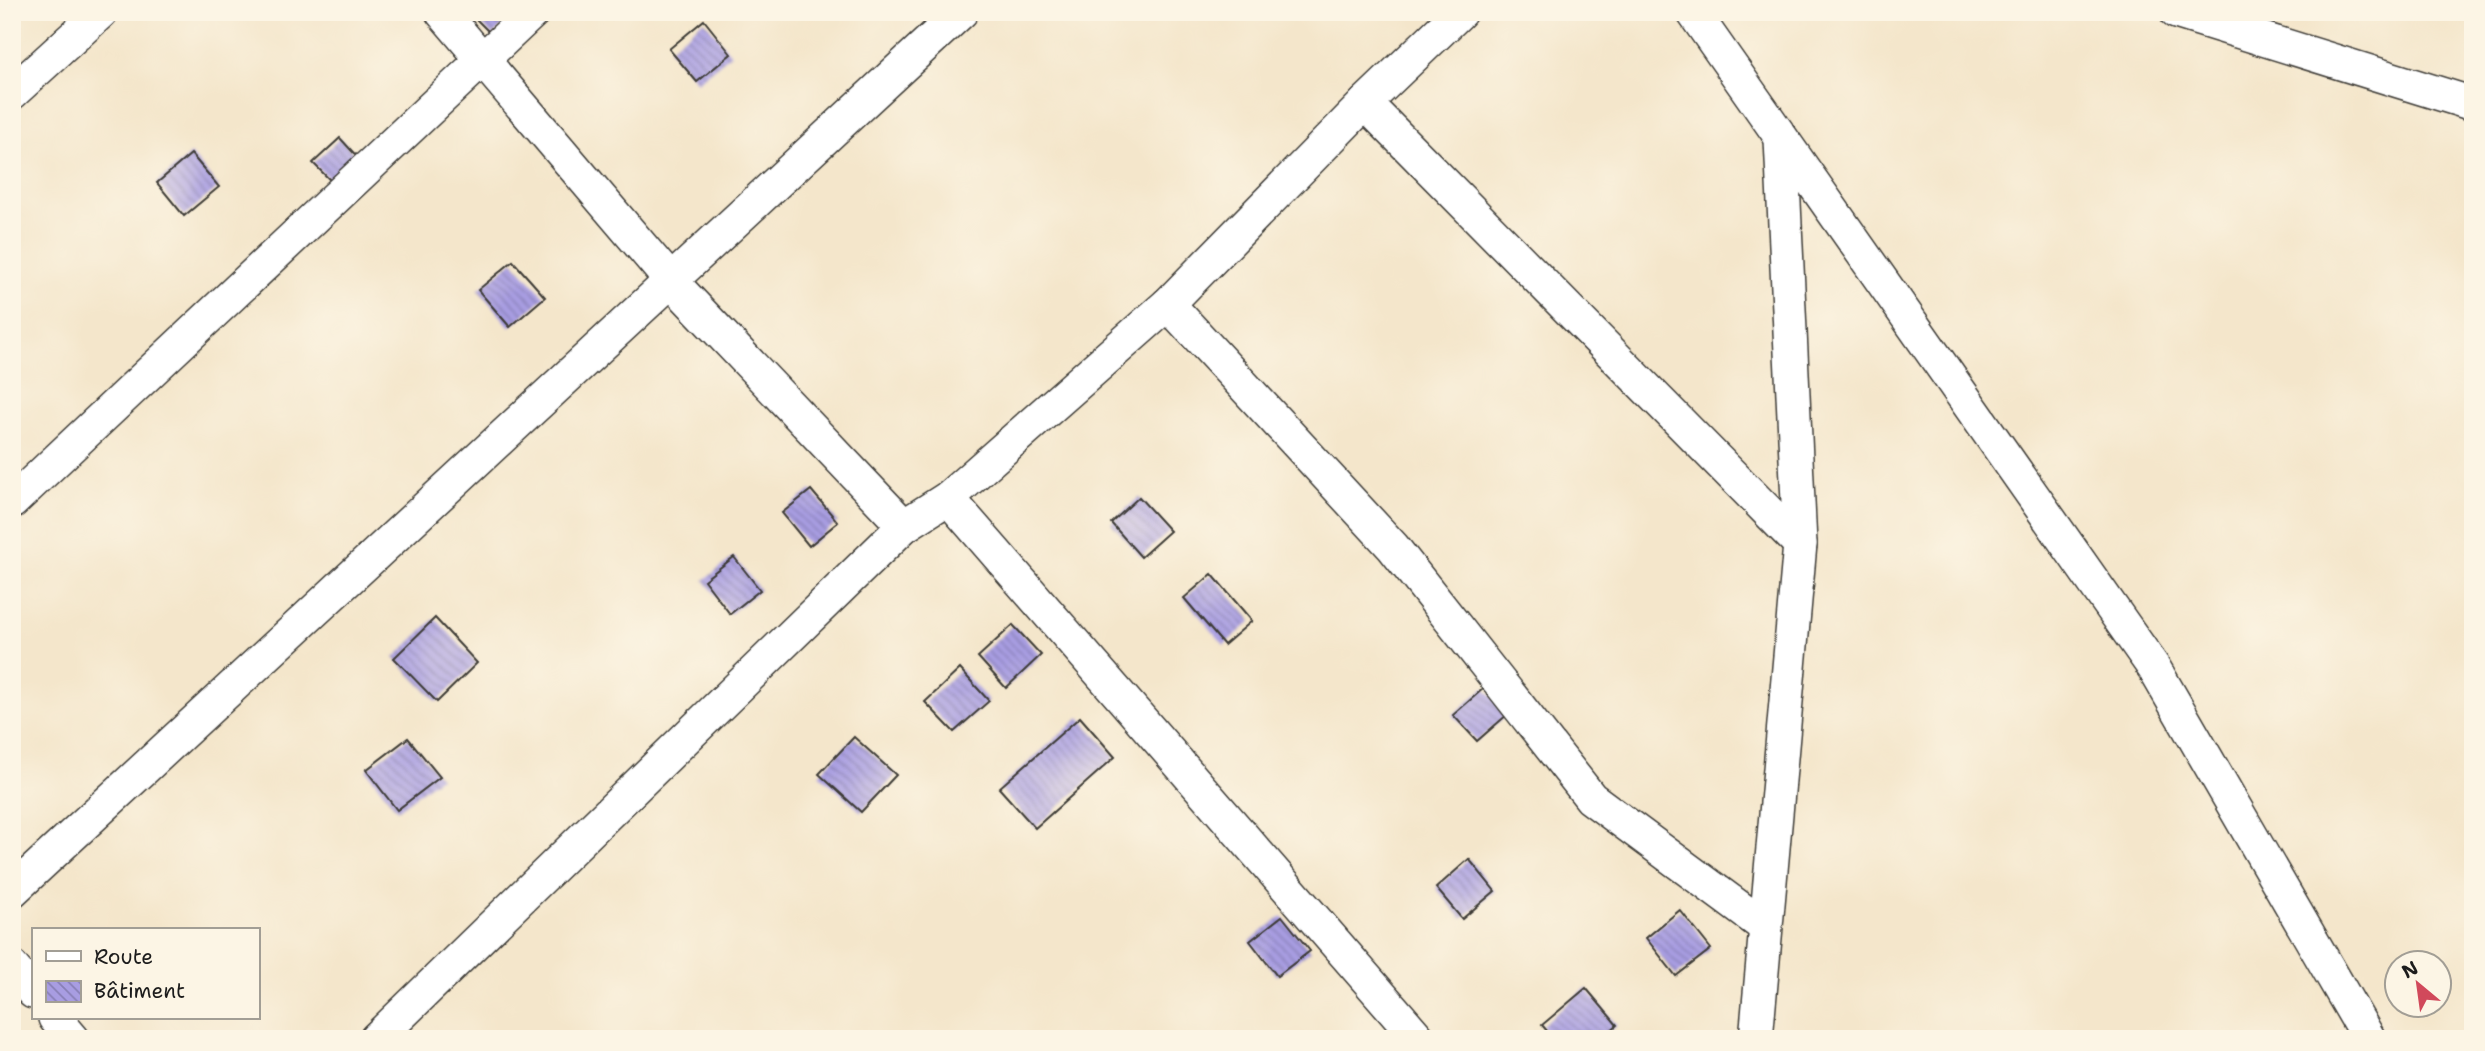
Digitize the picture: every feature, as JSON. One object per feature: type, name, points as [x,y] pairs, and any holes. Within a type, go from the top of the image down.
[{"type":"street","points":[[12,93],[102,12]]},
{"type":"street","points":[[442,12],[671,281],[904,526]]},
{"type":"street","points":[[12,502],[533,12]]},
{"type":"street","points":[[12,891],[961,12]]},
{"type":"street","points":[[376,1039],[904,526],[948,498],[1168,304],[1365,103],[1460,12]]},
{"type":"street","points":[[1693,12],[2154,668],[2369,1039]]},
{"type":"street","points":[[2176,12],[2473,104]]},
{"type":"street","points":[[1365,103],[1800,544]]},
{"type":"street","points":[[1756,1039],[1800,544],[1781,139]]},
{"type":"street","points":[[1168,304],[1393,547],[1591,798],[1764,926]]},
{"type":"street","points":[[948,498],[1419,1039]]},
{"type":"street","points":[[12,967],[32,991]]},
{"type":"street","points":[[57,1020],[73,1039]]},
{"type":"building","points":[[469,12],[515,12],[493,36]]},
{"type":"building","points":[[704,20],[731,54],[697,82],[669,49]]},
{"type":"building","points":[[340,138],[362,162],[336,186],[313,163]]},
{"type":"building","points":[[191,154],[219,187],[184,216],[157,183]]},
{"type":"building","points":[[513,261],[545,297],[510,327],[478,290]]},
{"type":"building","points":[[811,490],[838,522],[809,546],[782,513]]},
{"type":"building","points":[[1139,497],[1170,531],[1141,557],[1111,523]]},
{"type":"building","points":[[734,557],[760,590],[730,614],[704,580]]},
{"type":"building","points":[[1212,574],[1252,621],[1224,645],[1184,598]]},
{"type":"building","points":[[435,618],[477,663],[437,702],[394,658]]},
{"type":"building","points":[[1013,625],[1041,655],[1006,688],[978,657]]},
{"type":"building","points":[[960,669],[989,701],[954,732],[925,702]]},
{"type":"building","points":[[1484,688],[1508,714],[1477,741],[1453,715]]},
{"type":"building","points":[[1080,717],[1115,757],[1035,828],[999,788]]},
{"type":"building","points":[[854,737],[896,775],[861,812],[819,774]]},
{"type":"building","points":[[408,738],[440,777],[397,810],[366,770]]},
{"type":"building","points":[[1469,859],[1495,891],[1462,919],[1436,888]]},
{"type":"building","points":[[1680,910],[1711,949],[1676,976],[1646,938]]},
{"type":"building","points":[[1282,916],[1310,951],[1277,976],[1250,941]]},
{"type":"building","points":[[1586,988],[1617,1025],[1601,1039],[1554,1039],[1542,1025]]}]
